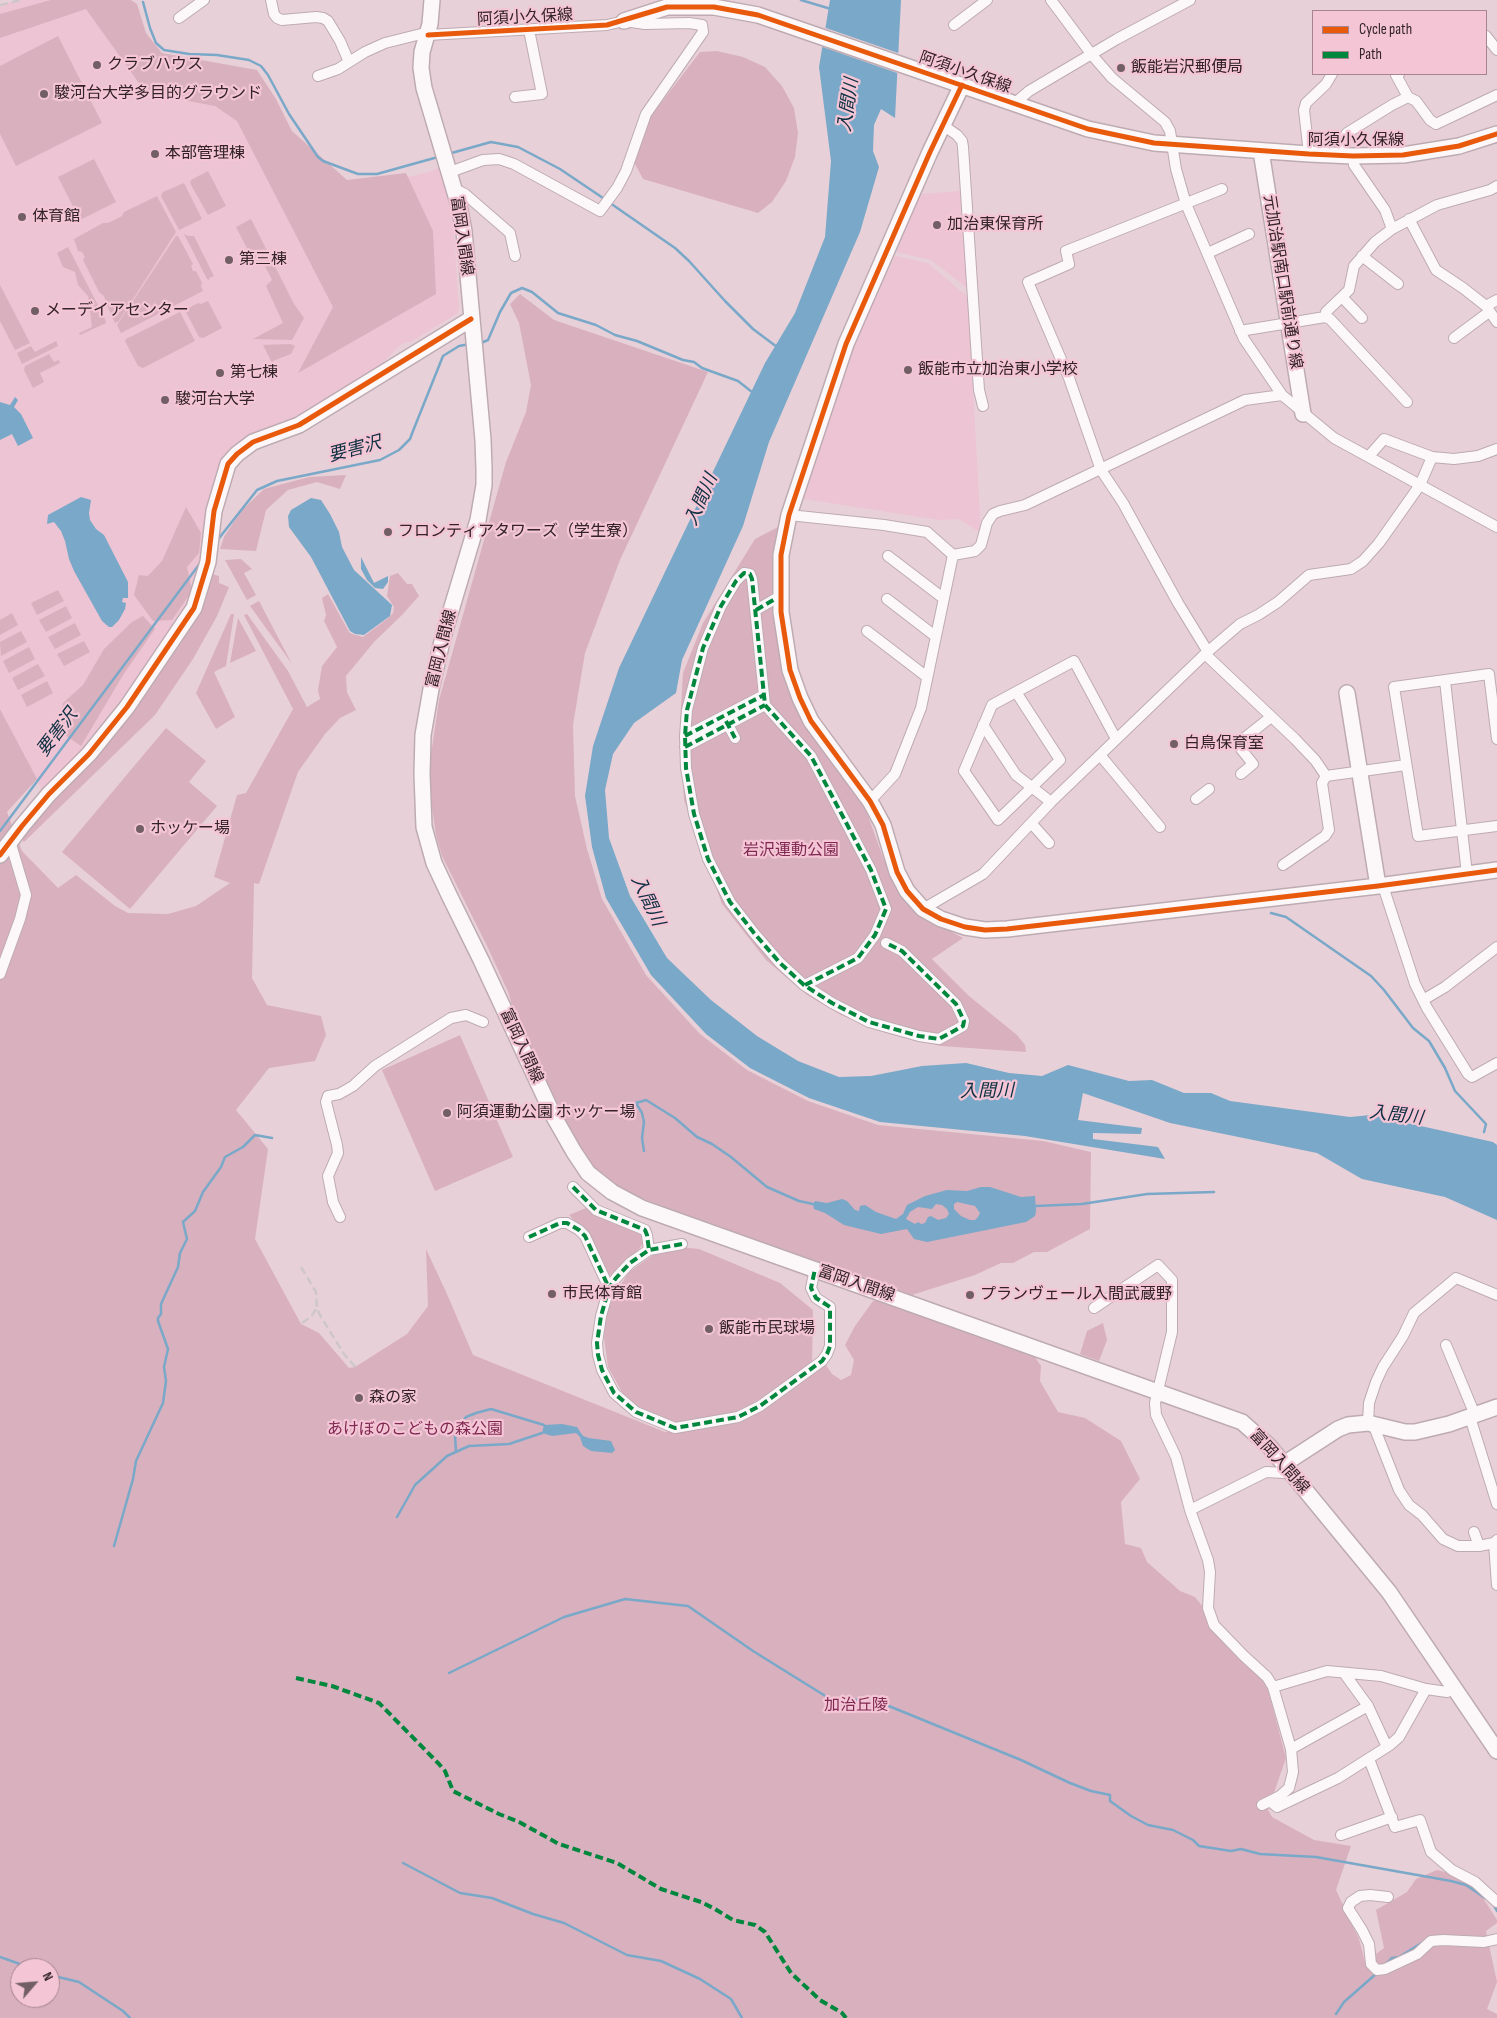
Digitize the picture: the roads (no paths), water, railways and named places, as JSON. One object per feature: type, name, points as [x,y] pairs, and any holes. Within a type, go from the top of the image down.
[{"type":"street","points":[[179,18],[204,0]]},
{"type":"street","points":[[271,0],[277,18],[282,20],[316,17],[328,21],[340,40],[348,62]]},
{"type":"street","name":"富岡入間線","points":[[432,0],[428,34],[422,52],[421,68],[424,88],[455,189],[464,231],[483,440],[484,486],[473,538],[443,637],[431,689],[423,735],[422,809],[424,828],[434,863],[554,1117],[574,1152],[588,1173],[612,1192],[642,1208],[1242,1422],[1269,1446],[1389,1592],[1497,1751]]},
{"type":"street","points":[[954,25],[987,0]]},
{"type":"street","points":[[1051,0],[1092,55],[1112,78],[1165,122],[1170,131],[1176,169],[1186,204],[1240,331],[1282,395],[1334,438],[1497,527]]},
{"type":"street","points":[[1016,103],[1029,91],[1117,39],[1188,1]]},
{"type":"street","name":"阿須小久保線","points":[[318,76],[338,69],[365,52],[385,43],[428,34],[607,25],[667,7],[693,3],[758,15],[1088,129],[1154,143],[1347,156],[1403,155],[1459,146],[1497,134]]},
{"type":"street","points":[[448,169],[483,160],[500,159],[514,164],[600,211],[626,171],[646,114],[704,32],[702,25],[689,23],[645,24],[624,21]]},
{"type":"street","points":[[515,97],[542,94],[529,30]]},
{"type":"street","points":[[1487,37],[1497,50]]},
{"type":"street","points":[[1309,154],[1304,110],[1306,103],[1326,84],[1331,75]]},
{"type":"street","points":[[1396,75],[1408,97],[1416,101],[1430,120],[1436,124],[1497,95]]},
{"type":"street","points":[[962,85],[930,152],[846,344],[789,515],[781,555],[781,612],[790,670],[800,698],[812,721],[870,801],[883,825],[897,872],[907,891],[923,909],[965,927],[985,930],[1380,886],[1497,870]]},
{"type":"street","points":[[1392,229],[1385,210],[1347,156],[1343,140],[1347,133],[1408,97]]},
{"type":"street","points":[[944,126],[957,134],[962,141],[963,147],[979,390],[983,406]]},
{"type":"street","name":"元加治駅南口駅前通り線","points":[[1261,151],[1303,414]]},
{"type":"street","points":[[1325,317],[1326,312],[1349,290],[1354,266],[1362,256],[1392,229],[1437,205],[1490,190],[1497,186]]},
{"type":"street","points":[[455,189],[465,194],[510,233],[515,256]]},
{"type":"street","points":[[1222,189],[1066,251],[1069,264],[1028,282],[1069,378],[1101,470],[1123,503],[1206,653],[1314,760],[1326,776]]},
{"type":"street","points":[[1409,219],[1436,270],[1463,288],[1487,309],[1497,322]]},
{"type":"street","points":[[1208,253],[1249,234]]},
{"type":"street","points":[[1362,256],[1398,284]]},
{"type":"street","points":[[1342,296],[1362,318]]},
{"type":"street","points":[[1454,338],[1497,300]]},
{"type":"street","points":[[1240,331],[1325,317],[1330,318],[1407,402]]},
{"type":"street","points":[[0,855],[49,794],[88,754],[127,707],[194,608],[208,561],[214,511],[228,464],[237,454],[253,442],[299,425],[471,319]]},
{"type":"street","points":[[953,555],[974,551],[981,545],[987,523],[992,514],[1026,505],[1245,400],[1282,395]]},
{"type":"street","points":[[1369,456],[1384,439],[1432,457],[1454,459],[1478,456],[1497,449]]},
{"type":"street","points":[[923,909],[983,874],[1051,802],[1206,653],[1240,624],[1258,616],[1309,576],[1351,569],[1363,561],[1379,543],[1420,485],[1432,457]]},
{"type":"street","points":[[789,515],[884,525],[927,532],[953,555]]},
{"type":"street","points":[[870,801],[895,774],[921,708],[953,555]]},
{"type":"street","points":[[888,556],[943,598]]},
{"type":"street","points":[[805,985],[858,958],[880,938],[886,909],[871,870],[811,756],[764,700],[752,577],[746,572],[736,581],[721,606],[703,648],[690,694],[685,736],[689,792],[708,859],[730,902],[780,963],[805,985],[848,1012],[897,1031],[939,1039],[963,1026],[964,1021],[956,1004],[902,951],[880,938]]},
{"type":"street","points":[[756,610],[775,599]]},
{"type":"street","points":[[888,599],[935,636]]},
{"type":"street","points":[[867,631],[927,677]]},
{"type":"street","points":[[1016,692],[1060,760],[998,820],[964,771],[992,705],[1016,692],[1074,661],[1116,739]]},
{"type":"street","points":[[1497,739],[1493,672],[1394,687],[1418,836],[1497,826]]},
{"type":"street","points":[[1445,680],[1467,874]]},
{"type":"street","points":[[1347,693],[1380,886],[1415,984],[1468,1074],[1472,1077],[1497,1063]]},
{"type":"street","points":[[685,747],[726,720],[764,700]]},
{"type":"street","points":[[1241,774],[1252,764],[1237,744],[1271,717]]},
{"type":"street","points":[[685,736],[726,720]]},
{"type":"street","points":[[726,720],[735,738]]},
{"type":"street","points":[[983,725],[1016,775],[1051,802]]},
{"type":"street","points":[[1100,755],[1160,826]]},
{"type":"street","points":[[1326,776],[1406,765]]},
{"type":"street","points":[[1283,865],[1325,836],[1329,830],[1322,783],[1326,776]]},
{"type":"street","points":[[1196,799],[1209,789]]},
{"type":"street","points":[[1032,824],[1049,843]]},
{"type":"street","points":[[0,974],[20,919],[26,895],[10,841]]},
{"type":"street","points":[[1423,1000],[1445,987],[1497,947]]},
{"type":"street","points":[[340,1217],[334,1202],[328,1176],[338,1153],[338,1146],[326,1102],[328,1096],[339,1094],[353,1086],[375,1066],[451,1018],[466,1015],[483,1022]]},
{"type":"street","points":[[573,1187],[596,1210],[644,1230],[647,1235],[649,1250]]},
{"type":"street","points":[[529,1237],[560,1223],[567,1223],[579,1230],[585,1236],[609,1288]]},
{"type":"street","points":[[682,1244],[649,1250],[630,1263],[609,1288],[601,1316],[597,1343],[598,1355],[608,1384],[614,1393],[636,1412],[666,1426],[684,1428],[738,1417],[753,1409],[825,1358],[830,1346],[830,1307],[816,1298],[811,1288],[815,1269]]},
{"type":"street","points":[[1094,1308],[1158,1265],[1172,1280],[1172,1332],[1155,1403],[1156,1415],[1176,1457],[1190,1510],[1208,1560],[1210,1572],[1208,1608],[1214,1625],[1244,1656],[1260,1669],[1273,1687],[1291,1749],[1293,1772],[1289,1788],[1267,1804],[1277,1807],[1338,1778],[1387,1747],[1399,1737],[1426,1689]]},
{"type":"street","points":[[1497,1295],[1456,1278],[1414,1313],[1403,1336],[1383,1367],[1369,1402],[1371,1424],[1399,1490],[1409,1505],[1422,1515],[1443,1539],[1458,1546],[1479,1546],[1496,1542],[1497,1585]]},
{"type":"street","points":[[1446,1345],[1473,1416],[1497,1504]]},
{"type":"street","points":[[1190,1510],[1266,1472],[1284,1473],[1287,1468],[1338,1429],[1348,1424],[1371,1424],[1404,1432],[1415,1432],[1428,1430],[1497,1407]]},
{"type":"street","points":[[1474,1532],[1479,1546]]},
{"type":"street","points":[[1273,1687],[1327,1671],[1381,1676],[1426,1689],[1447,1692],[1455,1688]]},
{"type":"street","points":[[1344,1673],[1368,1706],[1387,1747]]},
{"type":"street","points":[[1291,1749],[1368,1706]]},
{"type":"street","points":[[1369,1759],[1395,1827],[1420,1820],[1431,1852],[1452,1870],[1475,1882],[1497,1902]]},
{"type":"street","points":[[1341,1835],[1392,1817]]},
{"type":"street","points":[[1388,1897],[1360,1896],[1351,1902],[1348,1908],[1369,1944],[1371,1964],[1381,1970],[1417,1954],[1431,1941],[1484,1942],[1497,1939]]},
{"type":"water","name":"入間川","points":[[830,0],[901,0],[895,118],[881,109],[874,125],[873,151],[879,167],[860,232],[769,442],[743,526],[682,660],[676,693],[634,723],[613,754],[605,790],[609,838],[630,896],[667,958],[711,1000],[757,1036],[798,1061],[839,1077],[871,1076],[922,1066],[966,1063],[1009,1073],[1042,1076],[1068,1065],[1129,1081],[1152,1080],[1184,1093],[1211,1093],[1230,1101],[1350,1117],[1371,1115],[1493,1142],[1497,1145],[1497,1220],[1445,1197],[1362,1179],[1317,1153],[1170,1123],[1083,1093],[1078,1120],[1142,1128],[1141,1134],[1093,1133],[1093,1139],[1158,1147],[1165,1159],[1025,1136],[880,1122],[809,1098],[750,1068],[706,1034],[651,975],[606,898],[592,847],[585,796],[593,746],[619,668],[765,363],[795,313],[825,237],[831,161],[819,67]]},
{"type":"water","points":[[15,397],[18,400],[14,407],[21,414],[33,438],[18,446],[12,434],[0,440],[0,402],[10,405]]},
{"type":"water","points":[[81,497],[91,500],[90,520],[96,529],[104,535],[128,582],[128,598],[123,598],[122,602],[126,603],[125,609],[119,620],[112,627],[109,627],[102,621],[74,571],[61,531],[54,522],[47,524],[48,515]]},
{"type":"water","points":[[311,498],[321,500],[330,514],[339,532],[342,547],[354,570],[392,605],[390,616],[364,635],[355,634],[350,631],[311,557],[289,527],[288,516],[291,510]]},
{"type":"water","points":[[361,557],[374,583],[388,576],[388,582],[383,589],[375,588],[367,580],[361,569]]},
{"type":"water","points":[[981,1187],[990,1187],[1021,1197],[1035,1196],[1035,1216],[1026,1222],[927,1242],[914,1239],[907,1229],[881,1234],[844,1225],[825,1213],[814,1209],[813,1204],[815,1201],[827,1203],[842,1199],[847,1201],[855,1210],[859,1211],[860,1206],[865,1205],[876,1212],[896,1219],[903,1214],[907,1205],[925,1196],[947,1190],[967,1191]],"holes":[[[957,1202],[975,1206],[980,1213],[978,1217],[975,1220],[970,1220],[961,1216],[954,1209],[954,1204]],[[936,1204],[942,1205],[947,1209],[949,1214],[946,1218],[938,1220],[931,1216],[928,1217],[925,1223],[921,1224],[918,1222],[915,1224],[906,1219],[910,1212],[918,1207],[932,1209]]]},
{"type":"water","points":[[562,1424],[577,1427],[583,1436],[611,1441],[615,1450],[612,1453],[591,1451],[583,1446],[580,1437],[576,1433],[552,1436],[542,1433],[544,1425]]},
{"type":"waterway","points":[[801,0],[831,9]]},
{"type":"waterway","points":[[143,2],[156,43],[164,50],[249,60],[261,66],[268,75],[289,114],[318,157],[323,161],[358,174],[377,174],[438,157]]},
{"type":"waterway","points":[[448,154],[491,142],[518,147],[560,169],[606,200]]},
{"type":"waterway","points":[[610,203],[675,248],[753,329],[777,347]]},
{"type":"waterway","name":"要害沢","points":[[481,343],[488,340],[500,312],[511,293],[522,288],[532,292],[558,313],[596,325],[615,335],[637,341],[683,360],[694,362],[702,368],[738,381],[752,392]]},
{"type":"waterway","name":"要害沢","points":[[216,542],[257,490],[277,481],[380,460],[399,450],[410,439],[443,356],[459,346],[470,344]]},
{"type":"waterway","name":"要害沢","points":[[0,831],[201,562]]},
{"type":"waterway","points":[[1271,913],[1286,917],[1371,976],[1413,1028],[1429,1041],[1445,1068],[1455,1091],[1486,1124],[1484,1132]]},
{"type":"waterway","points":[[644,1151],[642,1138],[644,1122],[642,1113],[636,1103],[646,1100],[675,1118],[697,1137],[712,1144],[731,1157],[767,1187],[799,1201],[813,1204]]},
{"type":"waterway","points":[[114,1546],[133,1479],[136,1461],[163,1403],[166,1381],[164,1367],[168,1349],[158,1318],[161,1314],[161,1304],[178,1267],[180,1253],[187,1239],[183,1222],[195,1211],[203,1192],[221,1167],[225,1157],[243,1147],[255,1135],[272,1138]]},
{"type":"waterway","points":[[1036,1206],[1082,1204],[1147,1194],[1214,1192]]},
{"type":"waterway","points":[[456,1452],[455,1435],[457,1427],[466,1417],[476,1413],[491,1409],[544,1425]]},
{"type":"waterway","points":[[397,1517],[415,1485],[447,1456],[469,1446],[509,1444],[542,1433]]},
{"type":"waterway","points":[[449,1673],[564,1617],[625,1599],[688,1606],[753,1651],[835,1702],[864,1699],[879,1702],[1021,1760],[1070,1783],[1091,1791],[1110,1795],[1110,1801],[1131,1816],[1148,1825],[1173,1830],[1193,1840],[1199,1846],[1231,1851],[1241,1849],[1260,1854],[1316,1857],[1451,1881],[1466,1885],[1485,1898]]},
{"type":"waterway","points":[[403,1863],[460,1893],[492,1898],[533,1914],[564,1923],[627,1955],[661,1961],[700,1979],[731,1999],[742,2018]]},
{"type":"waterway","points":[[1493,1904],[1497,1911]]},
{"type":"waterway","points":[[1384,1966],[1392,1958],[1399,1957],[1428,1939]]},
{"type":"waterway","points":[[0,1957],[10,1961]]},
{"type":"waterway","points":[[1336,2014],[1344,2002],[1377,1973]]},
{"type":"waterway","points":[[60,1977],[79,1982],[123,2011],[130,2018]]},
{"type":"railway","points":[[0,5],[21,0]]},
{"type":"railway","points":[[301,1267],[316,1292],[317,1309],[321,1317],[344,1354],[358,1370]]},
{"type":"railway","points":[[302,1323],[311,1317],[316,1309],[317,1302]]},
{"type":"place","name":"クラブハウス","points":[[97,65]]},
{"type":"place","name":"飯能岩沢郵便局","points":[[1121,68]]},
{"type":"place","name":"駿河台大学多目的グラウンド","points":[[44,94]]},
{"type":"place","name":"本部管理棟","points":[[155,154]]},
{"type":"place","name":"体育館","points":[[22,217]]},
{"type":"place","name":"加治東保育所","points":[[937,225]]},
{"type":"place","name":"第三棟","points":[[229,260]]},
{"type":"place","name":"メーデイアセンター","points":[[35,311]]},
{"type":"place","name":"飯能市立加治東小学校","points":[[908,370]]},
{"type":"place","name":"第七棟","points":[[220,373]]},
{"type":"place","name":"駿河台大学","points":[[165,400]]},
{"type":"place","name":"フロンティアタワーズ（学生寮）","points":[[388,532]]},
{"type":"place","name":"白鳥保育室","points":[[1174,744]]},
{"type":"place","name":"ホッケー場","points":[[140,829]]},
{"type":"place","name":"阿須運動公園 ホッケー場","points":[[447,1113]]},
{"type":"place","name":"市民体育館","points":[[552,1294]]},
{"type":"place","name":"プランヴェール入間武蔵野","points":[[970,1295]]},
{"type":"place","name":"飯能市民球場","points":[[709,1329]]},
{"type":"place","name":"森の家","points":[[359,1398]]},
{"type":"park label","name":"岩沢運動公園","points":[[791,851]]},
{"type":"park label","name":"あけぼのこどもの森公園","points":[[415,1430]]},
{"type":"park label","name":"加治丘陵","points":[[856,1706]]}]
